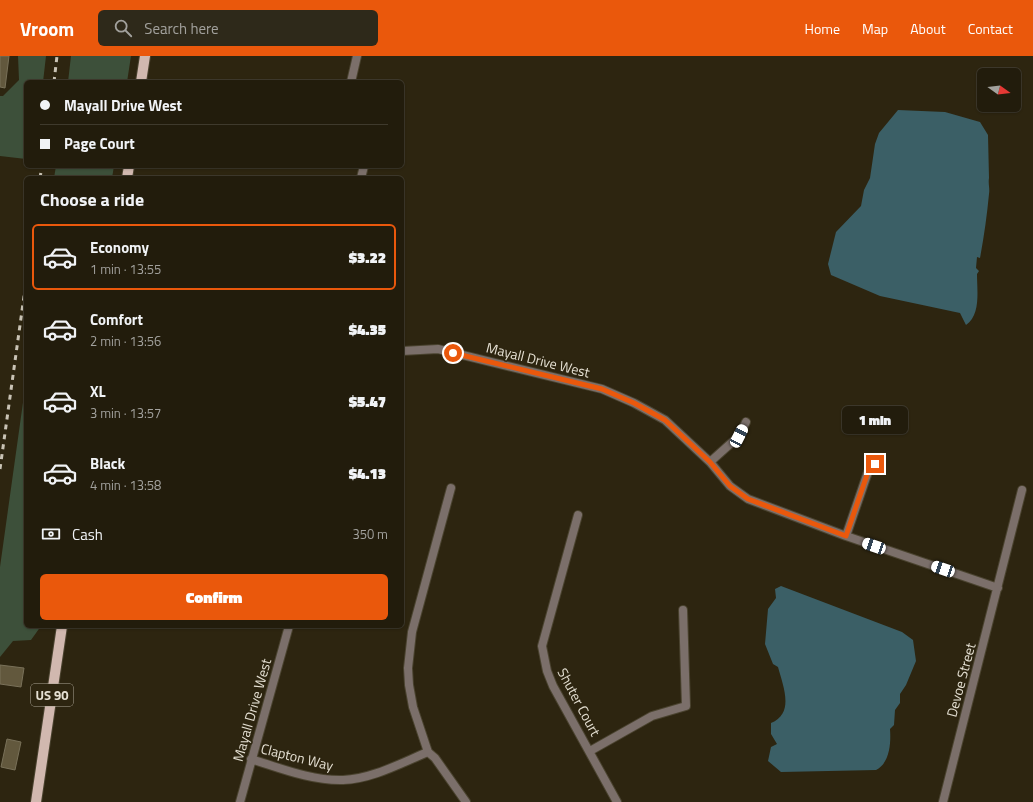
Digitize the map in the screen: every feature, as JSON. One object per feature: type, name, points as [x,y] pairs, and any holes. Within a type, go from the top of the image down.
[{"type":"main road","points":[[141,80],[145,56]]},
{"type":"main road","name":"US 90","points":[[36,802],[62,628]]},
{"type":"street","points":[[351,80],[357,56]]},
{"type":"street","name":"Mayall Drive West","points":[[404,351],[438,349],[602,389],[634,403],[665,420],[710,462],[730,486],[748,499],[846,536],[998,588]]},
{"type":"street","points":[[710,462],[739,436],[746,422]]},
{"type":"street","points":[[846,536],[868,472],[875,464]]},
{"type":"street","points":[[451,488],[412,632],[408,668],[413,707],[428,752],[435,758],[466,802]]},
{"type":"street","name":"Devoe Street","points":[[943,802],[1022,490]]},
{"type":"street","name":"Shuter Court","points":[[578,515],[542,646],[547,671],[553,686],[617,802]]},
{"type":"street","points":[[590,751],[652,716],[686,706],[683,610]]},
{"type":"street","name":"Mayall Drive West","points":[[240,802],[289,628]]},
{"type":"street","name":"Clapton Way","points":[[251,760],[318,778],[344,780],[381,772],[428,752]]},
{"type":"green space","points":[[18,56],[46,56],[43,80],[24,80],[24,159],[0,156],[0,96],[3,96],[19,80]]},
{"type":"green space","points":[[71,56],[131,56],[127,80],[68,80]]},
{"type":"green space","points":[[56,168],[114,168],[112,176],[54,176]]},
{"type":"green space","points":[[24,395],[24,628],[40,628],[31,640],[13,641],[0,657],[0,567]]},
{"type":"water","points":[[898,110],[945,112],[980,122],[988,135],[989,192],[980,258],[977,257],[976,268],[979,271],[977,274],[977,302],[974,315],[971,321],[966,325],[960,313],[880,296],[831,275],[828,264],[836,232],[861,206],[864,190],[870,178],[875,144],[879,133]]},
{"type":"water","points":[[781,586],[902,632],[913,640],[916,661],[906,685],[900,694],[900,703],[895,710],[894,725],[890,729],[890,746],[887,758],[881,767],[876,770],[781,772],[768,761],[771,747],[777,744],[771,734],[771,723],[778,719],[783,713],[785,706],[784,690],[778,667],[773,664],[765,644],[768,609],[776,598],[775,589]]},
{"type":"building","points":[[0,56],[9,56],[5,88],[0,87]]},
{"type":"building","points":[[0,665],[24,668],[21,687],[0,684]]},
{"type":"building","points":[[7,739],[21,742],[15,770],[1,767]]},
{"type":"railway","points":[[54,80],[57,56]]},
{"type":"railway","points":[[40,176],[42,168]]},
{"type":"railway","points":[[0,469],[24,296]]},
{"type":"route","points":[[453,353],[602,389],[634,403],[665,420],[710,462],[730,486],[748,499],[846,536],[868,472],[875,464]]}]
